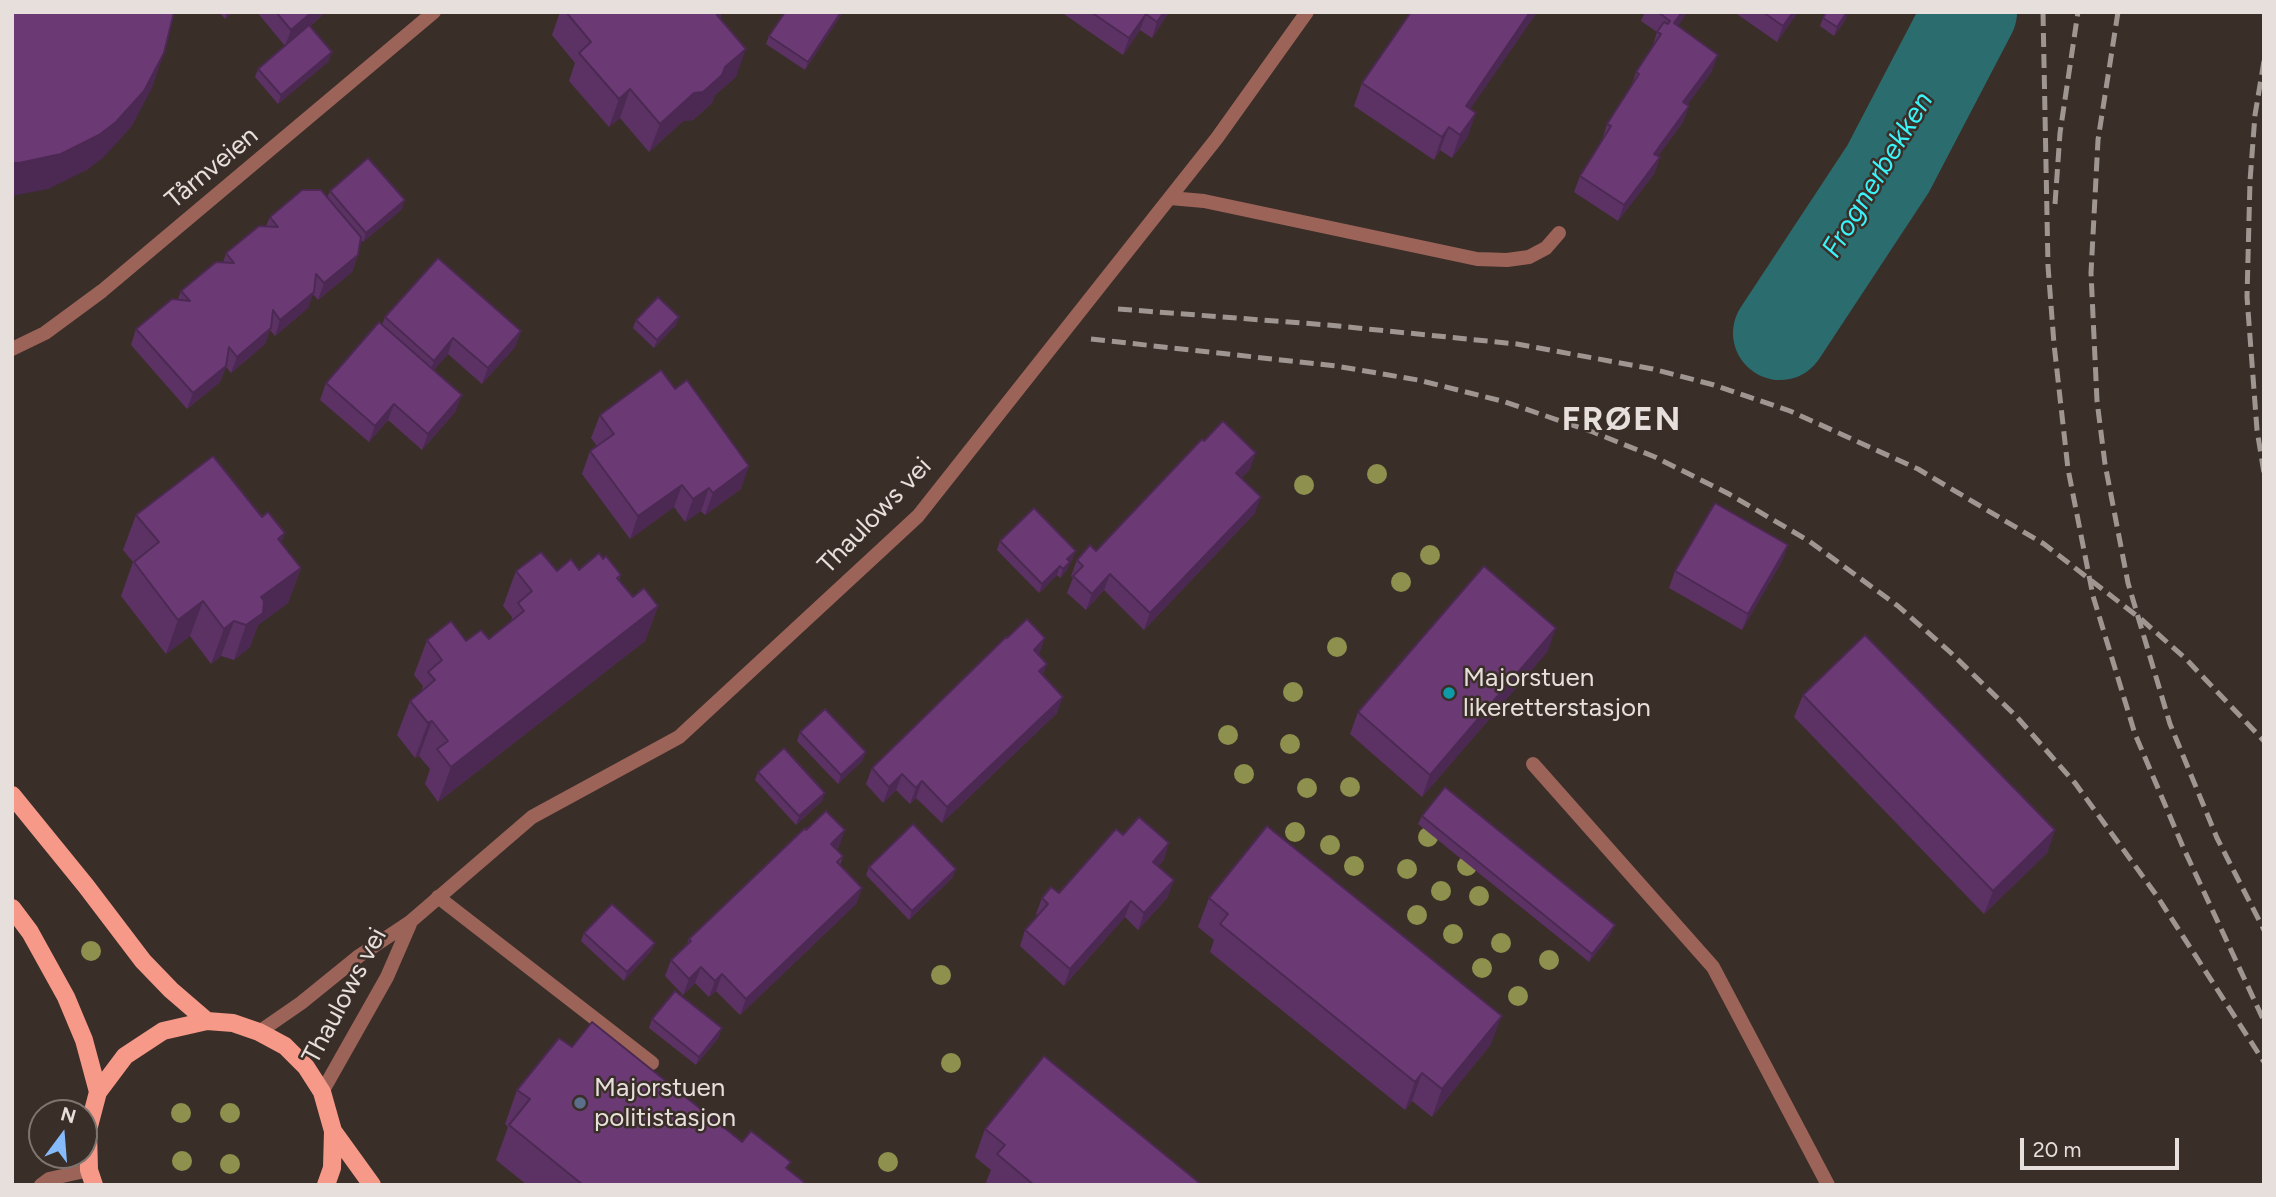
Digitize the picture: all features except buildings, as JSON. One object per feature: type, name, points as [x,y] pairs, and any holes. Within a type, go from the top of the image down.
[{"type":"main road","points":[[12,795],[143,961],[207,1021]]},
{"type":"main road","points":[[12,908],[30,932],[66,997],[84,1040],[98,1092]]},
{"type":"main road","points":[[92,1177],[88,1130],[98,1092],[125,1056],[163,1031],[207,1021],[233,1023],[259,1032],[285,1046],[306,1068],[322,1092],[333,1131],[332,1168],[326,1185]]},
{"type":"main road","points":[[333,1131],[372,1185]]},
{"type":"street","name":"Tårnveien","points":[[12,349],[46,333],[102,291],[434,12]]},
{"type":"street","name":"Thaulows vei","points":[[259,1032],[301,1003],[359,956],[410,922],[533,817],[679,737],[918,516],[1217,138],[1307,12]]},
{"type":"street","points":[[1170,198],[1204,201],[1476,259],[1507,260],[1529,257],[1546,248],[1559,233]]},
{"type":"street","points":[[1533,764],[1713,967],[1828,1185]]},
{"type":"street","points":[[438,897],[652,1063]]},
{"type":"street","name":"Thaulows vei","points":[[322,1092],[387,977],[410,922]]},
{"type":"street","points":[[41,1185],[49,1179],[92,1177]]},
{"type":"waterway","name":"Frognerbekken","points":[[1780,333],[1888,169],[1970,12]]},
{"type":"railway","points":[[2043,12],[2048,266],[2054,344],[2068,469],[2093,596],[2135,734],[2183,847],[2264,1021]]},
{"type":"railway","points":[[2055,204],[2060,133],[2078,12]]},
{"type":"railway","points":[[2118,12],[2098,140],[2091,273],[2097,401],[2105,464],[2128,583],[2170,724],[2217,838],[2264,930]]},
{"type":"railway","points":[[2264,61],[2255,115],[2250,181],[2247,297],[2257,430],[2264,473]]},
{"type":"railway","points":[[1118,309],[1328,325],[1517,344],[1653,369],[1714,385],[1790,411],[1918,469],[2044,544],[2141,619],[2186,659],[2264,741]]},
{"type":"railway","points":[[1091,339],[1336,366],[1418,380],[1502,401],[1593,432],[1655,457],[1729,494],[1809,541],[1898,606],[1950,652],[2016,716],[2075,783],[2157,896],[2264,1062]]},
{"type":"place","name":"Majorstuen likeretterstasjon","points":[[1449,693]]},
{"type":"place","name":"Majorstuen politistasjon","points":[[580,1103]]},
{"type":"district","name":"FRØEN","points":[[1622,420]]}]
